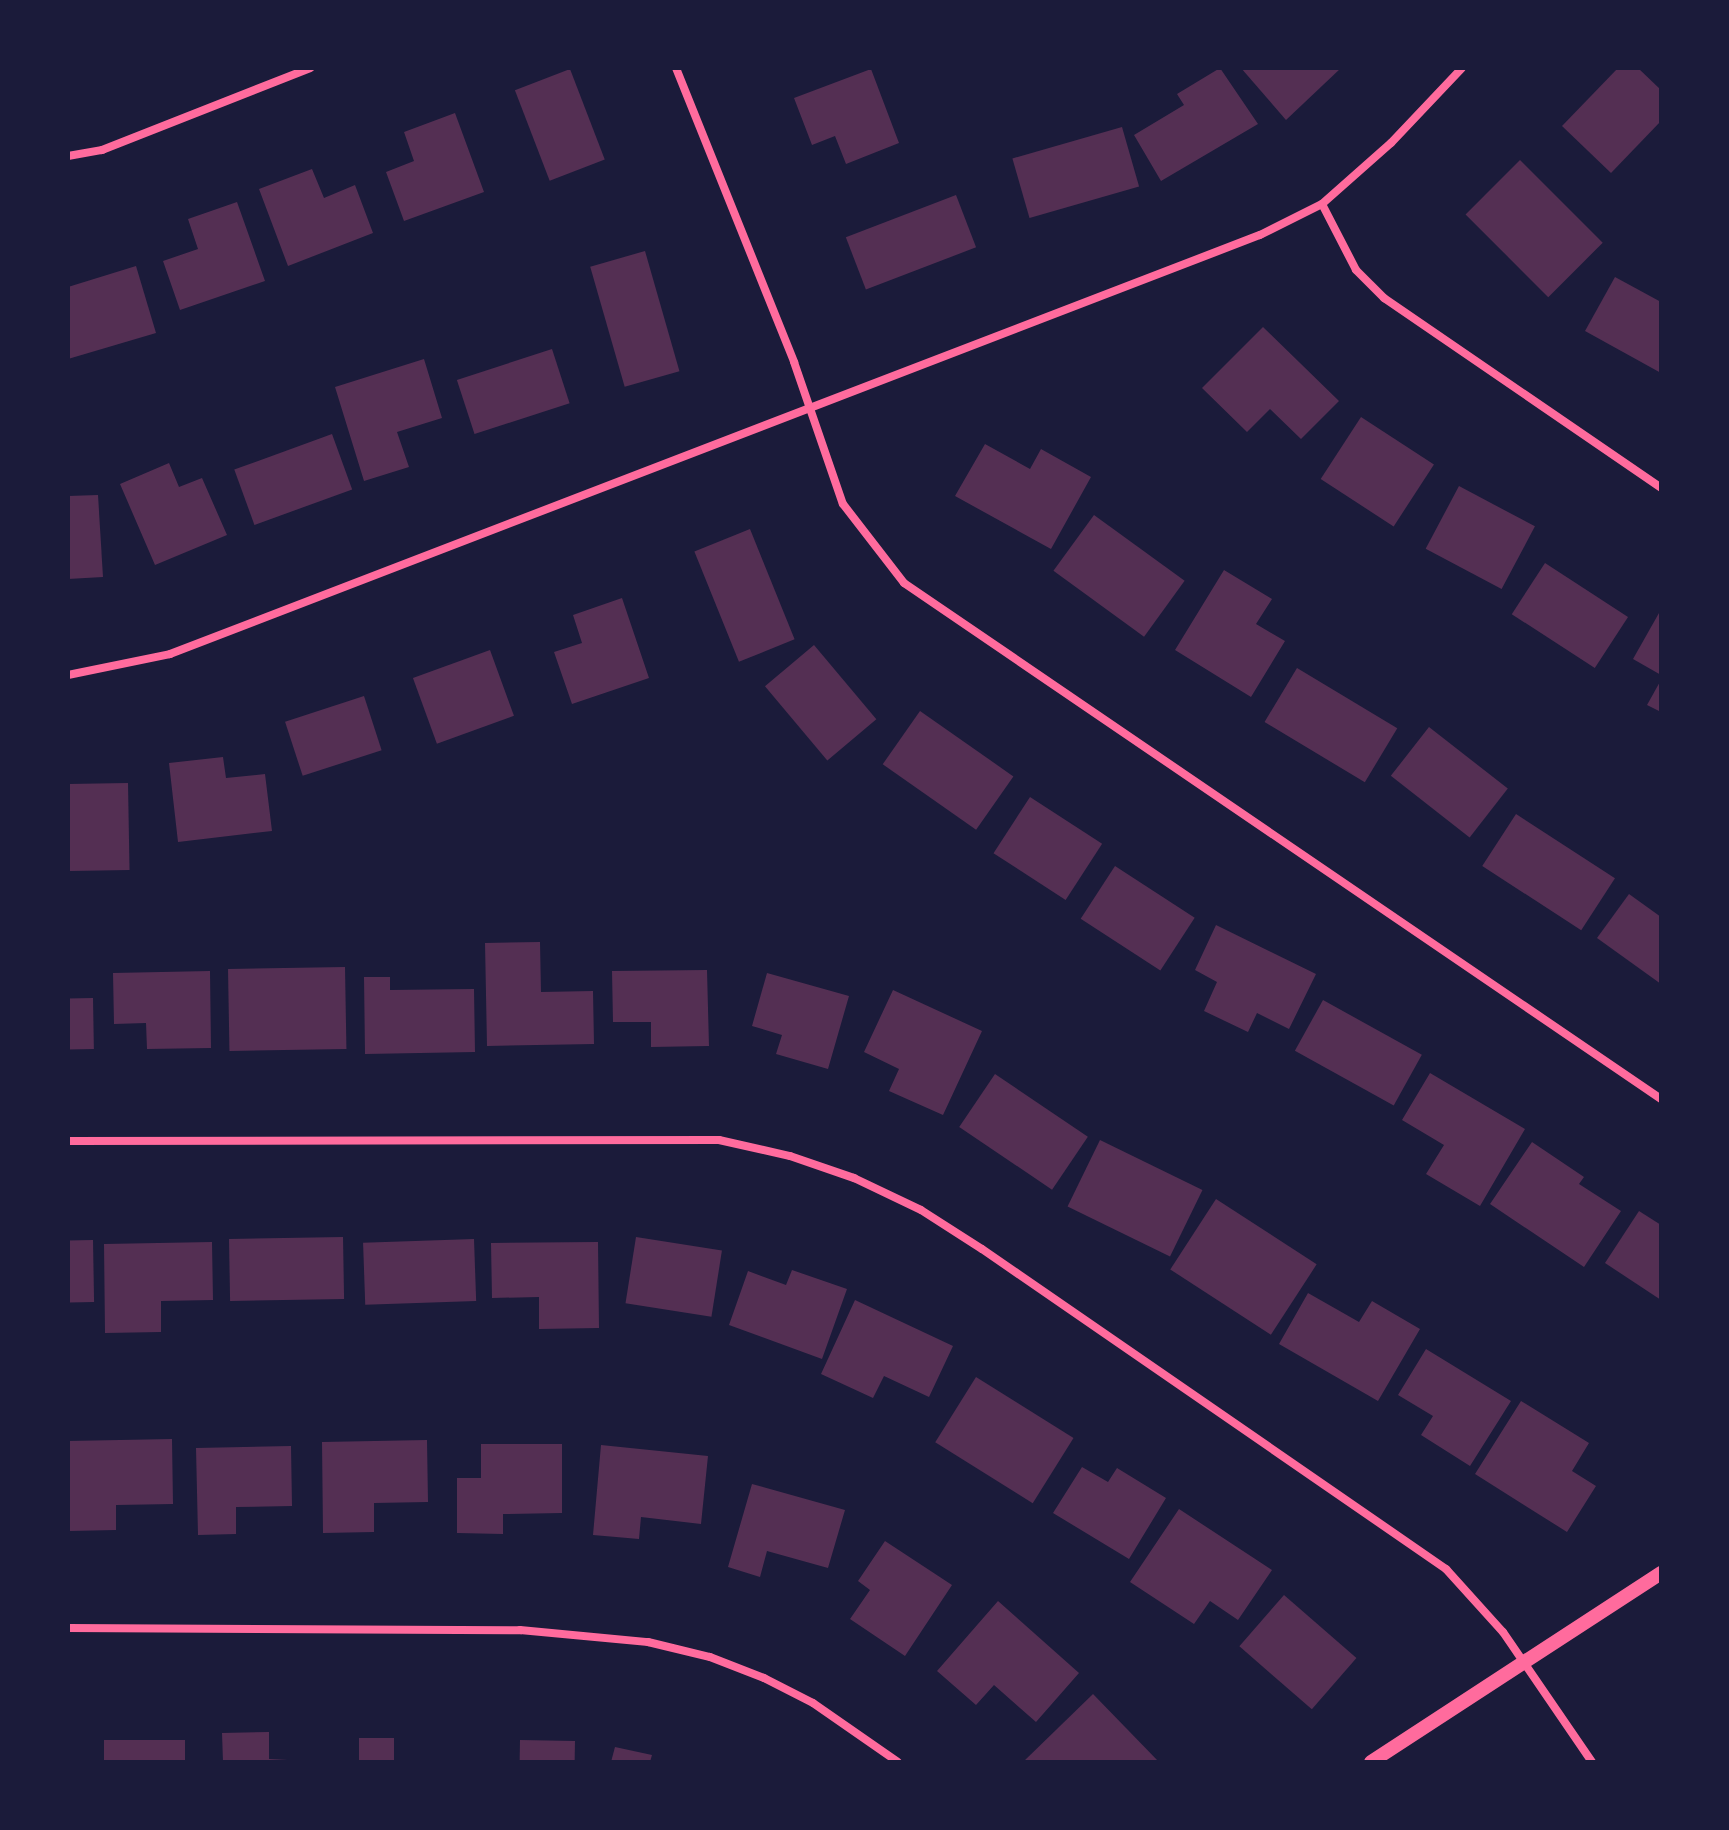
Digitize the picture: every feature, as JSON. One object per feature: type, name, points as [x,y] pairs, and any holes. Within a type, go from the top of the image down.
[{"type":"street","points":[[68,156],[102,150],[310,68]]},
{"type":"street","points":[[676,68],[843,504],[904,583],[1661,1099]]},
{"type":"street","points":[[68,675],[170,654],[1260,235],[1322,204],[1391,143],[1462,68]]},
{"type":"street","points":[[1322,204],[1356,270],[1384,298],[1661,488]]},
{"type":"street","points":[[68,1141],[719,1140],[841,1174],[921,1210],[982,1249],[1446,1569],[1477,1599],[1525,1662],[1592,1762]]},
{"type":"street","points":[[1371,1762],[1661,1573]]},
{"type":"street","points":[[68,1628],[520,1630],[648,1642],[710,1657],[764,1678],[813,1703],[898,1762]]},
{"type":"building","points":[[1220,68],[1258,124],[1161,181],[1134,135],[1184,105],[1177,94]]},
{"type":"building","points":[[1241,68],[1341,68],[1286,120]]},
{"type":"building","points":[[1618,68],[1638,68],[1661,90],[1661,121],[1611,173],[1562,126]]},
{"type":"building","points":[[570,69],[605,160],[550,181],[515,90]]},
{"type":"building","points":[[871,69],[899,143],[846,164],[835,136],[812,145],[794,98]]},
{"type":"building","points":[[455,113],[484,192],[404,221],[386,172],[414,161],[404,132]]},
{"type":"building","points":[[1122,127],[1139,187],[1030,218],[1012,158]]},
{"type":"building","points":[[1520,160],[1603,243],[1548,297],[1466,214]]},
{"type":"building","points":[[312,169],[324,198],[355,185],[373,233],[288,266],[259,189]]},
{"type":"building","points":[[956,195],[976,247],[866,290],[846,237]]},
{"type":"building","points":[[237,202],[265,281],[180,310],[163,261],[198,249],[188,219]]},
{"type":"building","points":[[645,251],[679,371],[625,387],[590,267]]},
{"type":"building","points":[[136,266],[156,333],[68,359],[68,287]]},
{"type":"building","points":[[1615,277],[1661,302],[1661,373],[1585,331]]},
{"type":"building","points":[[1263,327],[1339,401],[1301,439],[1270,409],[1247,432],[1202,388]]},
{"type":"building","points":[[552,349],[570,403],[475,434],[457,380]]},
{"type":"building","points":[[424,359],[442,418],[397,432],[409,467],[364,481],[335,387]]},
{"type":"building","points":[[1361,417],[1434,464],[1394,526],[1321,479]]},
{"type":"building","points":[[332,434],[352,489],[254,525],[234,470]]},
{"type":"building","points":[[985,444],[1030,469],[1041,449],[1091,477],[1051,549],[955,496]]},
{"type":"building","points":[[169,463],[179,487],[202,478],[227,535],[155,565],[120,484]]},
{"type":"building","points":[[1459,486],[1535,526],[1502,589],[1426,549]]},
{"type":"building","points":[[98,495],[103,577],[68,579],[68,496]]},
{"type":"building","points":[[1094,515],[1185,581],[1144,637],[1053,571]]},
{"type":"building","points":[[750,529],[795,639],[739,662],[694,551]]},
{"type":"building","points":[[1545,563],[1628,617],[1595,668],[1512,614]]},
{"type":"building","points":[[1224,570],[1272,599],[1256,624],[1285,641],[1251,697],[1175,650]]},
{"type":"building","points":[[622,598],[649,678],[572,704],[554,652],[582,643],[573,615]]},
{"type":"building","points":[[1661,614],[1661,675],[1633,659]]},
{"type":"building","points":[[814,645],[876,719],[827,760],[765,686]]},
{"type":"building","points":[[490,650],[514,716],[437,744],[413,678]]},
{"type":"building","points":[[1297,668],[1397,728],[1365,782],[1265,722]]},
{"type":"building","points":[[1661,680],[1661,712],[1647,705]]},
{"type":"building","points":[[364,696],[382,750],[303,776],[285,722]]},
{"type":"building","points":[[920,711],[1013,776],[976,830],[883,764]]},
{"type":"building","points":[[1429,727],[1508,789],[1470,837],[1391,776]]},
{"type":"building","points":[[223,757],[226,778],[265,774],[272,831],[178,842],[169,763]]},
{"type":"building","points":[[128,783],[130,870],[70,871],[68,784]]},
{"type":"building","points":[[1030,797],[1102,844],[1066,900],[994,853]]},
{"type":"building","points":[[1516,814],[1615,878],[1581,930],[1482,866]]},
{"type":"building","points":[[1115,866],[1195,918],[1160,971],[1081,919]]},
{"type":"building","points":[[1629,894],[1661,917],[1661,984],[1597,938]]},
{"type":"building","points":[[1216,925],[1316,974],[1289,1029],[1257,1013],[1248,1032],[1204,1011],[1217,982],[1195,970]]},
{"type":"building","points":[[540,942],[541,992],[593,991],[594,1044],[487,1046],[485,943]]},
{"type":"building","points":[[345,967],[346,1049],[229,1051],[228,969]]},
{"type":"building","points":[[707,970],[709,1046],[651,1047],[651,1022],[613,1022],[612,971]]},
{"type":"building","points":[[210,971],[211,1048],[147,1049],[146,1023],[114,1024],[113,973]]},
{"type":"building","points":[[767,973],[849,996],[828,1069],[776,1054],[782,1035],[752,1026]]},
{"type":"building","points":[[364,977],[390,977],[390,990],[474,989],[475,1052],[365,1054]]},
{"type":"building","points":[[893,990],[982,1031],[943,1115],[889,1091],[899,1069],[864,1052]]},
{"type":"building","points":[[68,998],[93,998],[94,1049],[69,1049]]},
{"type":"building","points":[[1323,1000],[1422,1055],[1394,1106],[1295,1051]]},
{"type":"building","points":[[1430,1073],[1525,1129],[1480,1206],[1426,1174],[1444,1145],[1402,1120]]},
{"type":"building","points":[[995,1074],[1088,1137],[1052,1190],[959,1127]]},
{"type":"building","points":[[1100,1140],[1202,1190],[1170,1256],[1068,1207]]},
{"type":"building","points":[[1532,1142],[1584,1177],[1579,1184],[1621,1211],[1584,1267],[1490,1204]]},
{"type":"building","points":[[1216,1199],[1317,1264],[1271,1335],[1170,1269]]},
{"type":"building","points":[[1639,1211],[1661,1225],[1661,1300],[1605,1263]]},
{"type":"building","points":[[343,1237],[344,1299],[230,1301],[229,1239]]},
{"type":"building","points":[[636,1237],[722,1251],[711,1317],[626,1303]]},
{"type":"building","points":[[474,1239],[476,1301],[365,1305],[363,1243]]},
{"type":"building","points":[[68,1240],[93,1240],[94,1302],[69,1302]]},
{"type":"building","points":[[212,1242],[213,1300],[161,1301],[161,1332],[105,1333],[104,1244]]},
{"type":"building","points":[[598,1242],[599,1328],[539,1329],[539,1297],[492,1298],[491,1243]]},
{"type":"building","points":[[792,1270],[847,1289],[822,1359],[729,1325],[748,1271],[786,1285]]},
{"type":"building","points":[[1308,1293],[1359,1322],[1372,1301],[1420,1329],[1378,1401],[1279,1344]]},
{"type":"building","points":[[855,1300],[953,1346],[929,1397],[884,1376],[873,1398],[821,1374]]},
{"type":"building","points":[[1426,1349],[1511,1401],[1470,1466],[1421,1435],[1433,1416],[1398,1395]]},
{"type":"building","points":[[976,1377],[1074,1438],[1033,1503],[935,1442]]},
{"type":"building","points":[[1521,1401],[1589,1443],[1572,1471],[1596,1486],[1567,1532],[1475,1474]]},
{"type":"building","points":[[172,1439],[173,1504],[116,1505],[116,1530],[69,1531],[68,1441]]},
{"type":"building","points":[[427,1440],[428,1502],[374,1503],[374,1532],[323,1533],[322,1442]]},
{"type":"building","points":[[481,1444],[562,1444],[562,1513],[503,1514],[503,1534],[457,1533],[457,1478],[481,1478]]},
{"type":"building","points":[[601,1445],[708,1456],[701,1524],[641,1517],[639,1539],[593,1535]]},
{"type":"building","points":[[291,1446],[292,1506],[236,1507],[236,1534],[198,1535],[196,1448]]},
{"type":"building","points":[[1082,1467],[1108,1482],[1117,1468],[1166,1498],[1129,1559],[1053,1513]]},
{"type":"building","points":[[752,1484],[845,1510],[828,1568],[767,1551],[760,1577],[728,1567]]},
{"type":"building","points":[[1179,1509],[1272,1570],[1238,1620],[1210,1601],[1194,1624],[1130,1582]]},
{"type":"building","points":[[885,1541],[952,1585],[905,1656],[850,1619],[870,1590],[858,1581]]},
{"type":"building","points":[[1284,1595],[1356,1658],[1312,1709],[1239,1646]]},
{"type":"building","points":[[998,1601],[1079,1673],[1036,1722],[994,1685],[976,1705],[937,1671]]},
{"type":"building","points":[[1093,1694],[1159,1762],[1023,1762]]},
{"type":"building","points":[[269,1732],[269,1759],[326,1762],[223,1762],[222,1733]]},
{"type":"building","points":[[359,1738],[394,1738],[394,1762],[359,1762]]},
{"type":"building","points":[[104,1740],[185,1740],[185,1762],[104,1762]]},
{"type":"building","points":[[520,1740],[575,1741],[575,1762],[520,1762]]},
{"type":"building","points":[[615,1747],[652,1755],[650,1762],[611,1762]]}]
